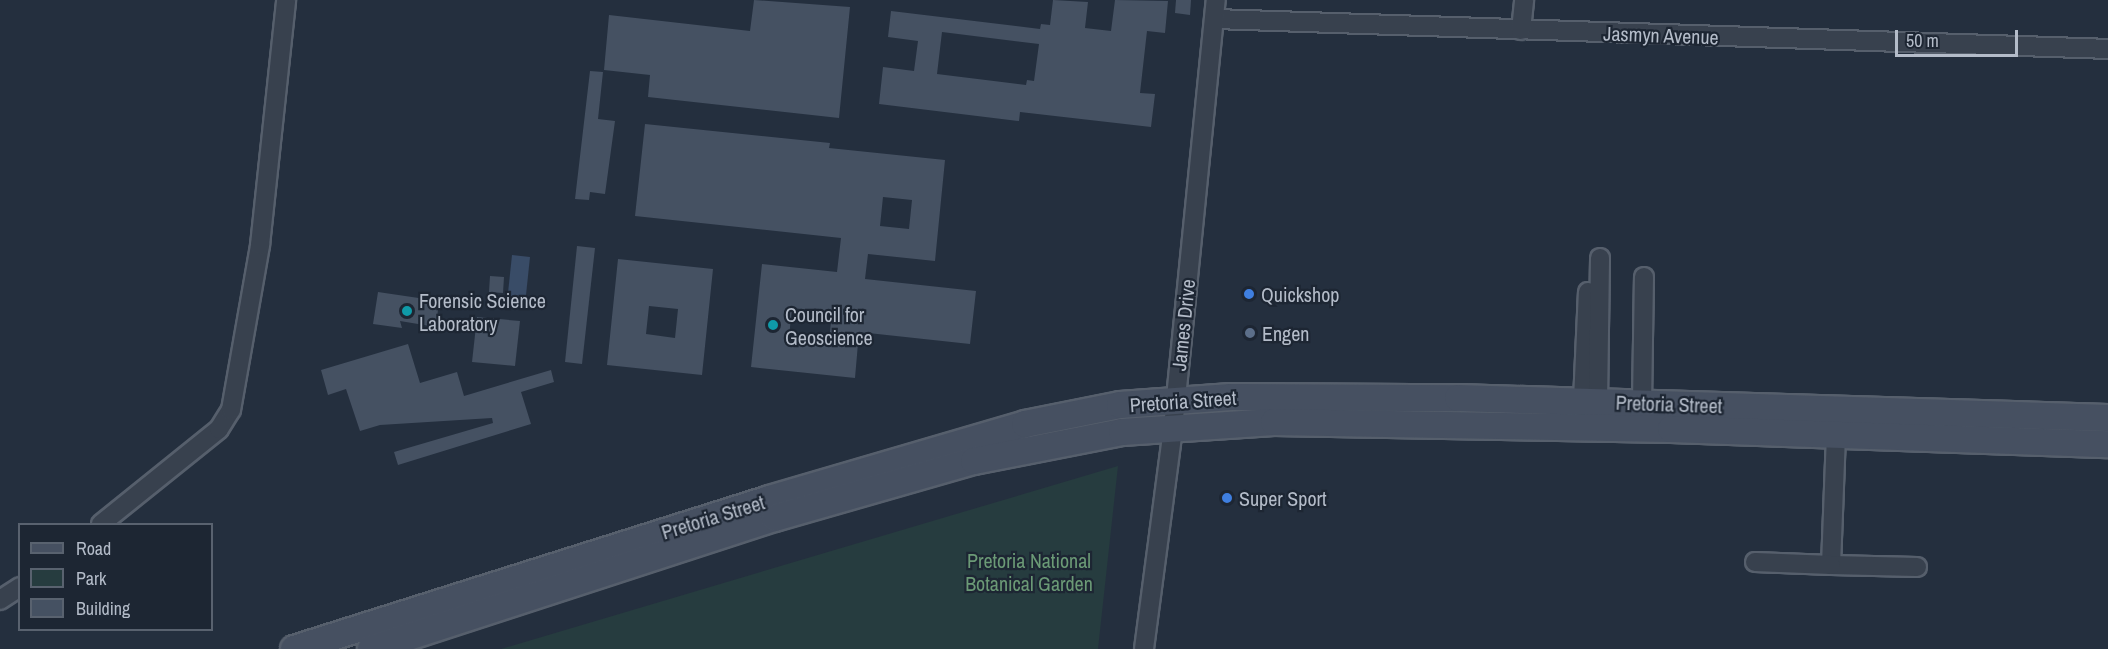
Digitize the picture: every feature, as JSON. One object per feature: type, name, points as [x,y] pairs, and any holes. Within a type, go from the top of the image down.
[{"type":"main road","name":"Pretoria Street","points":[[294,649],[769,499],[1025,424],[1088,410],[1176,399],[1319,396],[1590,401],[2108,418]]},
{"type":"main road","name":"Pretoria Street","points":[[371,649],[775,518],[974,460],[1076,438],[1173,428],[1274,422],[1836,435],[2108,444]]},
{"type":"street","points":[[103,523],[219,429],[231,410],[260,245],[286,0]]},
{"type":"street","name":"James Drive","points":[[1144,649],[1173,428],[1216,0]]},
{"type":"street","points":[[1521,30],[1524,0]]},
{"type":"street","name":"Jasmyn Avenue","points":[[1215,19],[2108,49]]},
{"type":"street","points":[[1590,401],[1600,258]]},
{"type":"street","points":[[1589,275],[1590,401]]},
{"type":"street","points":[[1642,403],[1644,277]]},
{"type":"street","points":[[1831,565],[1836,435]]},
{"type":"street","points":[[1755,562],[1917,567]]},
{"type":"street","points":[[0,600],[18,588]]},
{"type":"green space","name":"Pretoria National Botanical Garden","points":[[1118,466],[1098,649],[501,649]]},
{"type":"water","points":[[512,255],[530,257],[526,295],[516,301],[508,293]]},
{"type":"building","points":[[754,0],[850,7],[839,118],[648,97],[650,75],[604,70],[609,15],[750,31]]},
{"type":"building","points":[[1053,0],[1088,2],[1085,28],[1111,31],[1115,0],[1168,1],[1165,33],[1147,31],[1140,93],[1155,94],[1151,127],[1020,112],[1019,121],[879,104],[883,67],[914,71],[918,41],[888,37],[891,11],[1040,29],[1041,24],[1050,25]],"holes":[[[942,32],[1039,44],[1034,81],[1027,80],[1026,85],[937,74]]]},
{"type":"building","points":[[1176,0],[1191,0],[1190,15],[1175,13]]},
{"type":"building","points":[[590,71],[603,72],[598,119],[615,121],[605,194],[590,192],[589,200],[575,199]]},
{"type":"building","points":[[645,124],[830,143],[829,148],[945,160],[935,261],[868,254],[865,279],[976,291],[970,344],[859,332],[855,378],[751,367],[762,264],[837,272],[841,238],[635,216]],"holes":[[[883,197],[912,200],[909,229],[880,226]],[[792,308],[832,312],[829,341],[789,337]]]},
{"type":"building","points":[[577,246],[595,248],[582,364],[565,362]]},
{"type":"building","points":[[618,259],[713,269],[702,375],[607,365]],"holes":[[[649,306],[678,309],[675,338],[646,334]]]},
{"type":"building","points":[[490,276],[504,277],[503,293],[489,292]]},
{"type":"building","name":"Forensic Science Laboratory","points":[[378,292],[439,301],[436,327],[400,321],[402,328],[373,324]]},
{"type":"building","points":[[477,317],[520,321],[515,366],[472,362]]},
{"type":"building","points":[[408,344],[420,383],[457,372],[464,396],[551,370],[554,382],[521,392],[531,424],[398,465],[394,452],[493,423],[492,418],[380,425],[360,431],[346,389],[328,395],[321,370]]},
{"type":"place","name":"Quickshop","points":[[1249,294]]},
{"type":"place","name":"Forensic Science Laboratory","points":[[407,311]]},
{"type":"place","name":"Council for Geoscience","points":[[773,325]]},
{"type":"place","name":"Engen","points":[[1250,333]]},
{"type":"place","name":"Super Sport","points":[[1227,498]]}]
